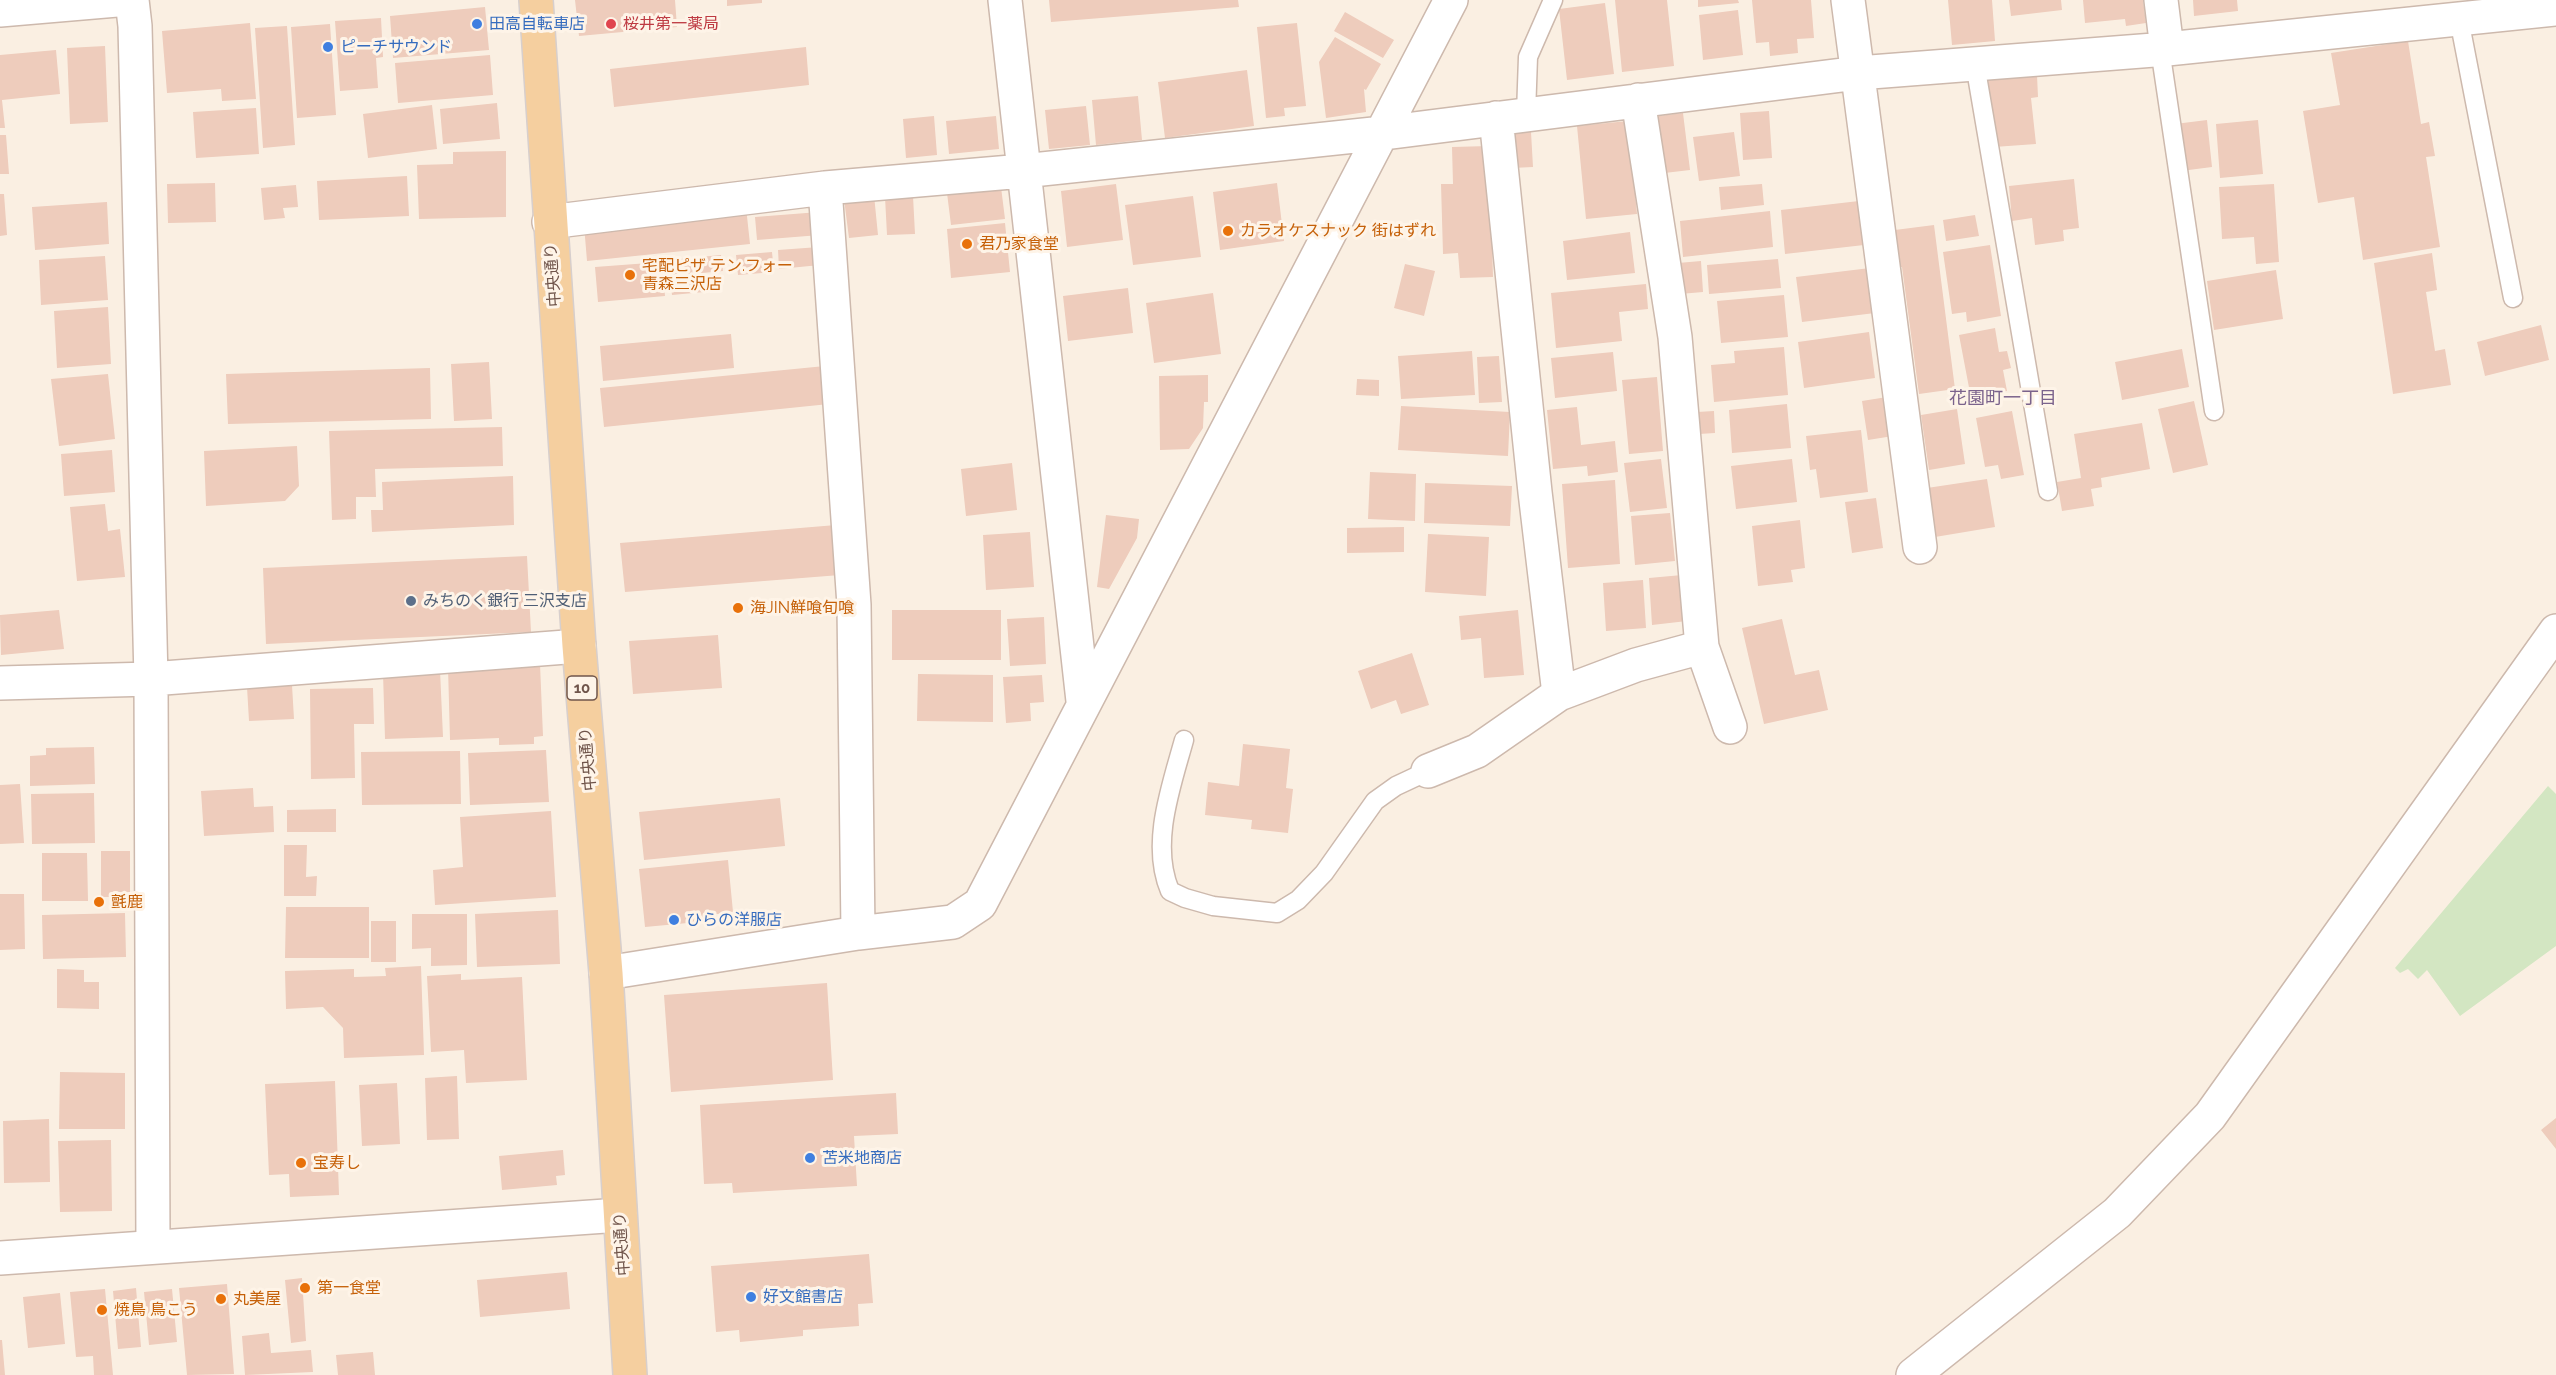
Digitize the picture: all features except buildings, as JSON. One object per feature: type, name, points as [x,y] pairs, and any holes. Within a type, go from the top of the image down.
[{"type":"main road","name":"中央通り","points":[[536,0],[579,646],[606,973],[630,1375]]},
{"type":"street","points":[[0,10],[117,0]]},
{"type":"street","points":[[132,0],[135,26],[151,679],[153,1246]]},
{"type":"street","points":[[1005,0],[1083,701]]},
{"type":"street","points":[[606,973],[858,933],[953,922],[980,904],[1083,701],[1451,0]]},
{"type":"street","points":[[1848,0],[1920,547]]},
{"type":"street","points":[[2161,0],[2163,49]]},
{"type":"street","points":[[549,222],[825,188],[1023,171],[1383,133],[1858,73],[2163,49],[2386,13],[2459,19],[2556,9]]},
{"type":"street","points":[[1638,100],[1675,337],[1702,647],[1730,727]]},
{"type":"street","points":[[1511,116],[1535,492],[1559,694]]},
{"type":"street","points":[[825,188],[854,604],[858,933]]},
{"type":"street","points":[[1913,1375],[2117,1213],[2210,1116],[2556,631]]},
{"type":"street","points":[[0,683],[151,679],[579,646]]},
{"type":"street","points":[[1428,771],[1477,751],[1559,694],[1636,665],[1702,647]]},
{"type":"street","points":[[0,1258],[620,1215]]},
{"type":"lane","points":[[1511,116],[1528,57],[1553,0]]},
{"type":"lane","points":[[2459,19],[2513,298]]},
{"type":"lane","points":[[2163,49],[2214,411]]},
{"type":"lane","points":[[1975,64],[2048,491]]},
{"type":"lane","points":[[1184,740],[1167,801],[1162,873],[1170,891],[1214,906],[1277,913],[1298,900],[1324,873],[1375,801],[1396,786],[1428,771]]},
{"type":"green space","points":[[2548,786],[2556,794],[2556,946],[2460,1016],[2427,970],[2418,979],[2408,969],[2400,973],[2395,968]]},
{"type":"place","name":"田高自転車店","points":[[477,24]]},
{"type":"place","name":"桜井第一薬局","points":[[611,24]]},
{"type":"place","name":"ピーチサウンド","points":[[328,47]]},
{"type":"place","name":"カラオケスナック 街はずれ","points":[[1228,231]]},
{"type":"place","name":"君乃家食堂","points":[[967,244]]},
{"type":"place","name":"宅配ピザ テン.フォー 青森三沢店","points":[[630,275]]},
{"type":"place","name":"みちのく銀行 三沢支店","points":[[411,601]]},
{"type":"place","name":"海JIN鮮喰旬喰","points":[[738,608]]},
{"type":"place","name":"氈鹿","points":[[99,902]]},
{"type":"place","name":"ひらの洋服店","points":[[674,920]]},
{"type":"place","name":"苫米地商店","points":[[810,1158]]},
{"type":"place","name":"宝寿し","points":[[301,1163]]},
{"type":"place","name":"第一食堂","points":[[305,1288]]},
{"type":"place","name":"好文館書店","points":[[751,1297]]},
{"type":"place","name":"丸美屋","points":[[221,1299]]},
{"type":"place","name":"焼鳥 鳥こう","points":[[102,1310]]},
{"type":"district","name":"花園町一丁目","points":[[2003,399]]}]
